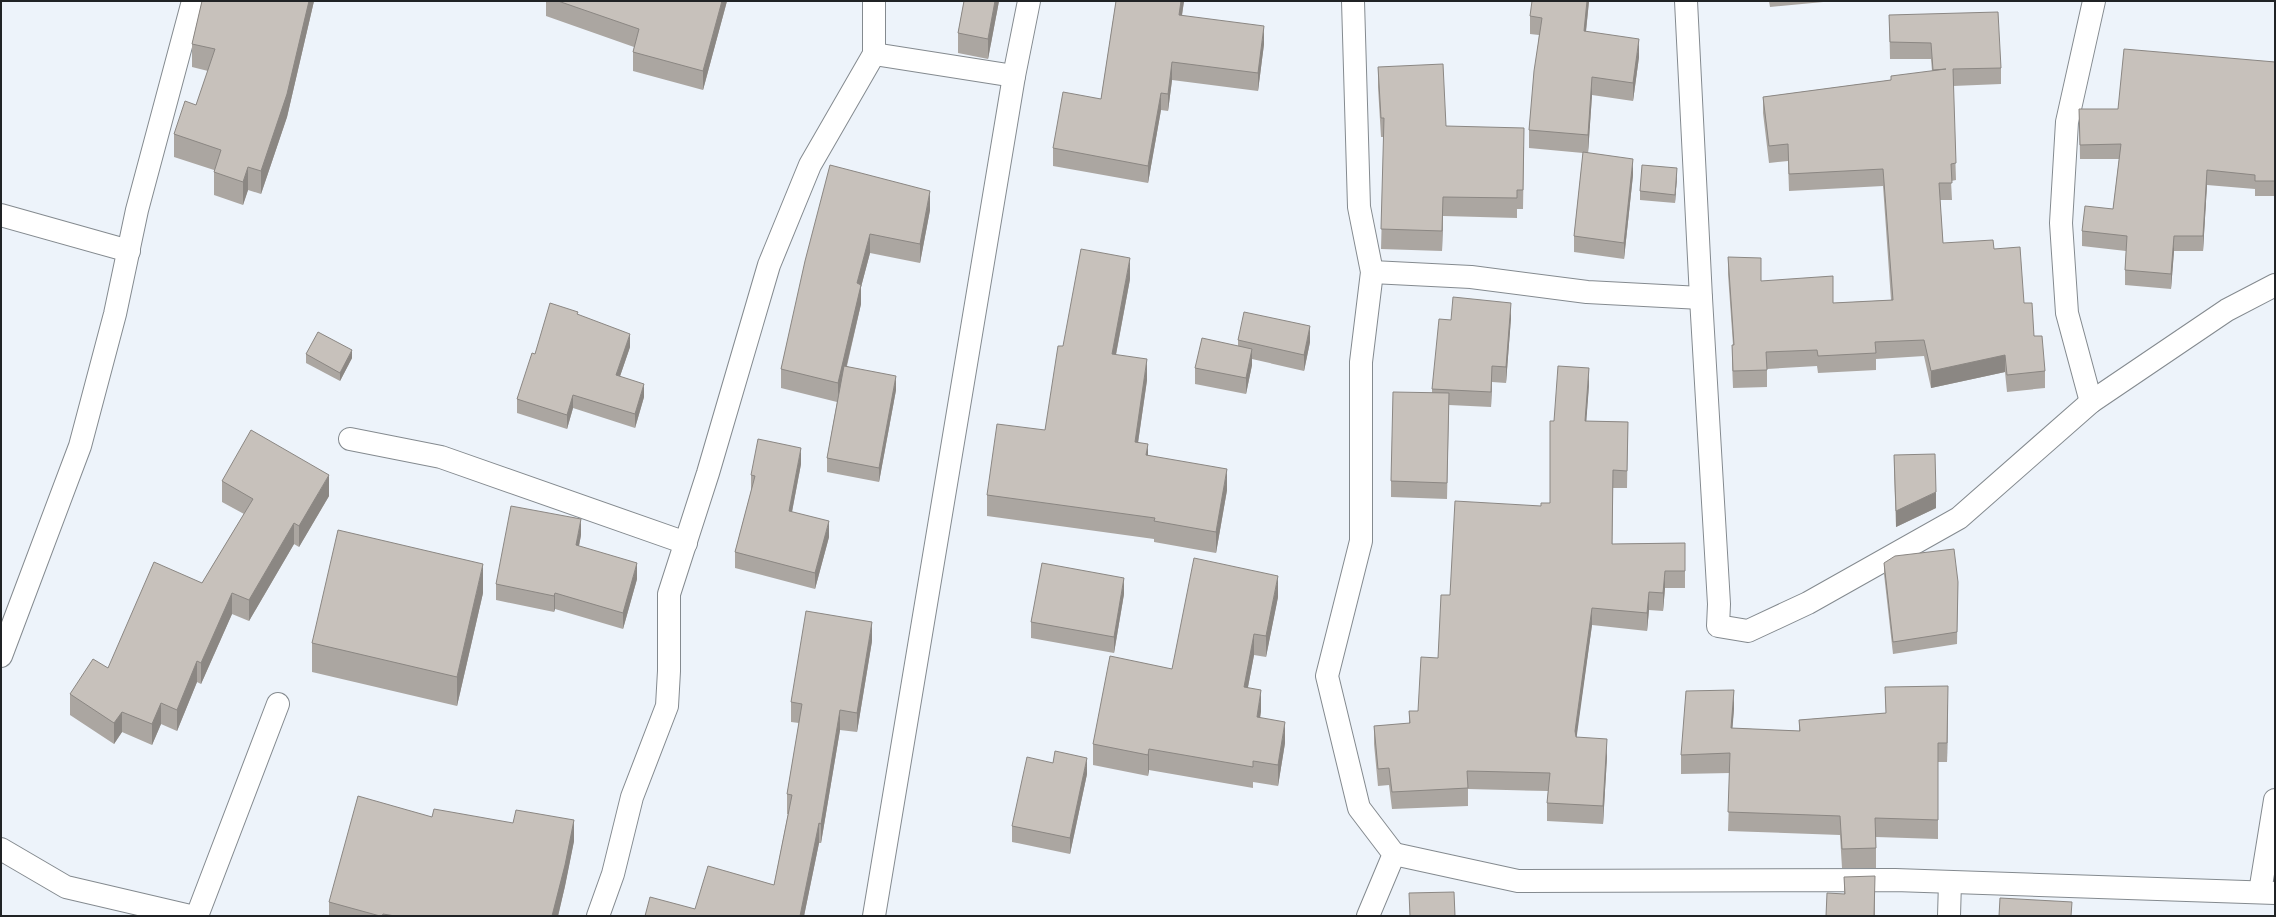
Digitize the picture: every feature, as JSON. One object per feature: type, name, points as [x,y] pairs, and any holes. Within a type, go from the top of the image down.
[{"type":"street","points":[[1,656],[80,446],[115,314],[137,210],[193,1]]},
{"type":"street","points":[[598,916],[613,874],[632,797],[667,706],[669,671],[668,594],[708,473],[769,264],[810,165],[874,54],[874,1]]},
{"type":"street","points":[[874,916],[1014,76],[1029,1]]},
{"type":"street","points":[[1353,1],[1359,207],[1372,272],[1361,362],[1361,541],[1327,676],[1359,808],[1394,854],[1518,881],[1950,882],[2268,892],[2275,800]]},
{"type":"street","points":[[1686,1],[1701,298],[1719,604],[1718,626],[1748,631],[1808,603],[1959,518],[2091,402],[2227,310],[2275,285]]},
{"type":"street","points":[[2091,402],[2067,313],[2061,223],[2067,122],[2094,1]]},
{"type":"street","points":[[874,54],[1014,76]]},
{"type":"street","points":[[1,215],[129,251]]},
{"type":"street","points":[[1372,272],[1471,277],[1588,292],[1701,298]]},
{"type":"street","points":[[350,439],[441,457],[686,543]]},
{"type":"street","points":[[197,916],[278,704]]},
{"type":"street","points":[[1,849],[66,887],[190,916]]},
{"type":"street","points":[[1368,916],[1394,854]]},
{"type":"street","points":[[1949,916],[1950,882]]},
{"type":"building","points":[[202,1],[309,1],[287,94],[261,171],[248,167],[243,182],[214,172],[221,150],[174,134],[185,101],[196,105],[215,49],[192,44]]},
{"type":"building","points":[[558,1],[722,1],[703,71],[633,52],[639,29]]},
{"type":"building","points":[[964,1],[995,1],[988,39],[958,33]]},
{"type":"building","points":[[1116,1],[1181,1],[1179,15],[1264,26],[1258,73],[1172,62],[1168,94],[1161,93],[1148,166],[1053,148],[1063,92],[1101,99]]},
{"type":"building","points":[[1532,1],[1587,1],[1584,31],[1639,39],[1633,83],[1592,77],[1588,135],[1529,130],[1534,71],[1542,18],[1530,16]]},
{"type":"building","points":[[1998,12],[2001,68],[1953,69],[1956,163],[1951,164],[1952,183],[1939,183],[1943,243],[1993,240],[1994,249],[2020,247],[2024,303],[2032,303],[2034,336],[2042,336],[2045,371],[2007,375],[2005,355],[1931,371],[1924,340],[1875,342],[1876,353],[1818,356],[1817,350],[1766,352],[1767,370],[1733,371],[1732,345],[1734,345],[1728,257],[1761,258],[1761,281],[1833,276],[1833,303],[1893,300],[1883,169],[1789,174],[1788,144],[1769,146],[1763,97],[1891,80],[1891,76],[1946,69],[1933,70],[1931,43],[1890,42],[1889,15]]},
{"type":"building","points":[[2124,49],[2275,62],[2275,181],[2255,181],[2255,175],[2207,170],[2203,236],[2174,236],[2171,274],[2125,270],[2127,236],[2082,231],[2085,206],[2113,209],[2121,144],[2080,145],[2079,109],[2118,109]]},
{"type":"building","points":[[1443,64],[1446,126],[1524,128],[1523,190],[1517,190],[1517,198],[1443,197],[1442,231],[1381,229],[1384,118],[1381,118],[1378,67]]},
{"type":"building","points":[[1583,152],[1633,159],[1624,243],[1574,236]]},
{"type":"building","points":[[830,165],[930,191],[920,244],[870,234],[857,283],[861,285],[838,383],[781,369],[805,261]]},
{"type":"building","points":[[1642,165],[1677,168],[1675,195],[1640,191]]},
{"type":"building","points":[[1081,249],[1130,258],[1112,354],[1147,359],[1135,442],[1148,444],[1146,455],[1227,469],[1216,532],[1154,521],[1155,518],[987,495],[997,424],[1045,430],[1058,346],[1063,346]]},
{"type":"building","points":[[1453,297],[1511,303],[1506,367],[1492,366],[1491,392],[1432,389],[1439,319],[1451,320]]},
{"type":"building","points":[[550,303],[578,312],[577,314],[630,334],[616,375],[644,384],[635,414],[573,395],[567,415],[517,399],[532,353],[535,354]]},
{"type":"building","points":[[1244,312],[1310,326],[1304,355],[1238,340]]},
{"type":"building","points":[[318,332],[352,350],[340,373],[306,354]]},
{"type":"building","points":[[1202,338],[1252,349],[1246,378],[1195,368]]},
{"type":"building","points":[[844,366],[896,376],[879,468],[827,458]]},
{"type":"building","points":[[1558,366],[1589,368],[1585,421],[1628,422],[1627,471],[1613,470],[1612,544],[1685,543],[1685,571],[1665,571],[1663,593],[1649,592],[1647,613],[1592,608],[1575,731],[1576,737],[1607,739],[1603,806],[1547,803],[1550,773],[1467,771],[1468,788],[1392,792],[1389,768],[1378,769],[1374,726],[1410,723],[1409,711],[1418,711],[1421,657],[1438,658],[1441,595],[1450,595],[1455,501],[1541,506],[1541,503],[1550,503],[1550,421],[1554,421]]},
{"type":"building","points":[[1393,392],[1449,393],[1447,483],[1391,481]]},
{"type":"building","points":[[251,430],[329,475],[299,526],[294,523],[249,600],[232,593],[201,663],[197,661],[177,710],[161,703],[152,724],[122,712],[114,723],[70,694],[93,659],[108,668],[154,562],[202,583],[253,499],[222,481]]},
{"type":"building","points":[[758,439],[801,448],[789,511],[829,521],[815,573],[735,552],[755,476],[751,475]]},
{"type":"building","points":[[1935,454],[1936,492],[1896,511],[1894,455]]},
{"type":"building","points":[[511,506],[581,519],[576,545],[637,563],[623,613],[555,593],[554,596],[496,584]]},
{"type":"building","points":[[338,530],[483,564],[457,677],[312,643]]},
{"type":"building","points":[[1954,549],[1958,582],[1957,632],[1893,642],[1884,563],[1895,556]]},
{"type":"building","points":[[1194,558],[1278,576],[1266,636],[1254,634],[1244,687],[1261,690],[1257,717],[1285,722],[1278,765],[1253,761],[1253,767],[1149,749],[1148,755],[1093,744],[1110,656],[1172,669]]},
{"type":"building","points":[[1042,563],[1124,578],[1114,637],[1031,622]]},
{"type":"building","points":[[806,611],[872,622],[857,713],[840,710],[821,824],[819,823],[800,916],[645,916],[650,897],[695,909],[708,866],[774,885],[792,795],[787,794],[802,704],[791,702]]},
{"type":"building","points":[[1948,686],[1947,743],[1938,743],[1938,820],[1875,818],[1876,848],[1842,849],[1840,816],[1728,812],[1730,753],[1681,755],[1686,691],[1734,690],[1731,728],[1800,731],[1799,720],[1886,713],[1885,687]]},
{"type":"building","points":[[1055,751],[1087,758],[1070,838],[1012,826],[1027,757],[1053,763]]},
{"type":"building","points":[[358,796],[432,817],[434,809],[513,823],[516,810],[574,820],[565,865],[552,916],[395,916],[383,914],[380,916],[329,902]]},
{"type":"building","points":[[1875,876],[1874,916],[1826,916],[1827,893],[1845,894],[1844,877]]},
{"type":"building","points":[[1454,892],[1455,916],[1410,916],[1409,893]]},
{"type":"building","points":[[2000,898],[2072,902],[2071,916],[1999,916]]}]
